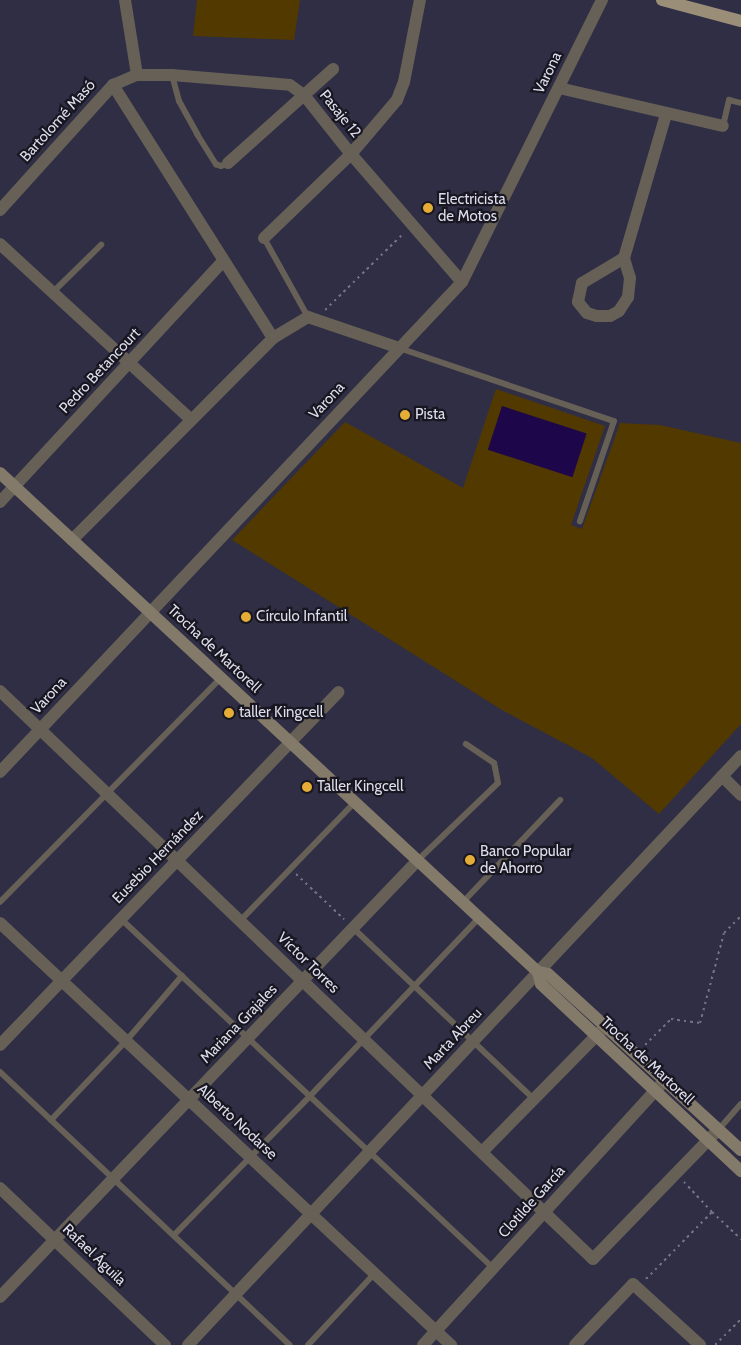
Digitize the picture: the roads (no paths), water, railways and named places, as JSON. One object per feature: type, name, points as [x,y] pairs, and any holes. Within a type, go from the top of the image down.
[{"type":"main road","points":[[662,0],[741,21]]},
{"type":"street","points":[[125,0],[136,75]]},
{"type":"street","points":[[264,238],[351,154],[397,100],[404,82],[420,0]]},
{"type":"street","name":"Varona","points":[[0,772],[462,282],[602,0]]},
{"type":"street","points":[[228,163],[333,69]]},
{"type":"street","name":"Pasaje 12","points":[[136,75],[172,75],[290,85],[304,95],[351,154],[462,282]]},
{"type":"street","name":"Bartolomé Masó","points":[[0,210],[114,85],[136,75]]},
{"type":"street","points":[[114,85],[273,338]]},
{"type":"street","points":[[559,88],[723,126]]},
{"type":"street","points":[[624,258],[582,283],[578,302],[587,313],[597,316],[610,316],[619,311],[628,297],[630,278],[624,258],[666,114]]},
{"type":"street","points":[[0,244],[190,419]]},
{"type":"street","name":"Pedro Betancourt","points":[[0,502],[223,261]]},
{"type":"street","points":[[72,540],[190,419],[273,338],[312,318],[399,348]]},
{"type":"street","name":"Trocha de Martorell","points":[[0,473],[538,972],[548,974],[741,1150]]},
{"type":"street","name":"Víctor Torres","points":[[0,691],[593,1259],[707,1139]]},
{"type":"street","name":"Eusebio Hernández","points":[[0,1045],[339,692]]},
{"type":"street","name":"Marta Abreu","points":[[188,1345],[741,756]]},
{"type":"street","points":[[722,776],[741,795]]},
{"type":"street","name":"Mariana Grajales","points":[[0,1297],[418,860]]},
{"type":"street","name":"Alberto Nodarse","points":[[0,923],[451,1345]]},
{"type":"street","name":"Trocha de Martorell","points":[[538,972],[541,984],[741,1171]]},
{"type":"street","points":[[482,1152],[606,1026]]},
{"type":"street","name":"Clotilde García","points":[[423,1345],[665,1080]]},
{"type":"street","points":[[707,1139],[719,1129]]},
{"type":"street","name":"Rafael Águila","points":[[0,1188],[165,1345]]},
{"type":"street","points":[[575,1345],[635,1286],[700,1345]]},
{"type":"lane","points":[[172,75],[179,101],[196,134],[216,164],[220,166],[228,163]]},
{"type":"lane","points":[[723,126],[729,100],[741,103]]},
{"type":"lane","points":[[264,238],[312,318]]},
{"type":"lane","points":[[52,292],[101,245]]},
{"type":"lane","points":[[399,348],[614,420],[580,521]]},
{"type":"lane","points":[[0,902],[221,678]]},
{"type":"lane","points":[[418,860],[498,783],[494,763],[466,744]]},
{"type":"lane","points":[[463,902],[560,800]]},
{"type":"lane","points":[[240,921],[355,802]]},
{"type":"lane","points":[[174,1235],[364,1040],[480,917]]},
{"type":"lane","points":[[121,919],[493,1268]]},
{"type":"lane","points":[[353,928],[534,1099]]},
{"type":"lane","points":[[51,1120],[126,1041],[182,976]]},
{"type":"lane","points":[[0,1072],[290,1345]]},
{"type":"lane","points":[[719,1129],[741,1104]]},
{"type":"lane","points":[[308,1345],[375,1273]]},
{"type":"place","name":"Electricista de Motos","points":[[428,208]]},
{"type":"place","name":"Pista","points":[[405,415]]},
{"type":"place","name":"Círculo Infantil","points":[[246,617]]},
{"type":"place","name":"taller Kingcell","points":[[229,713]]},
{"type":"place","name":"Taller Kingcell","points":[[307,787]]},
{"type":"place","name":"Banco Popular de Ahorro","points":[[470,860]]}]
